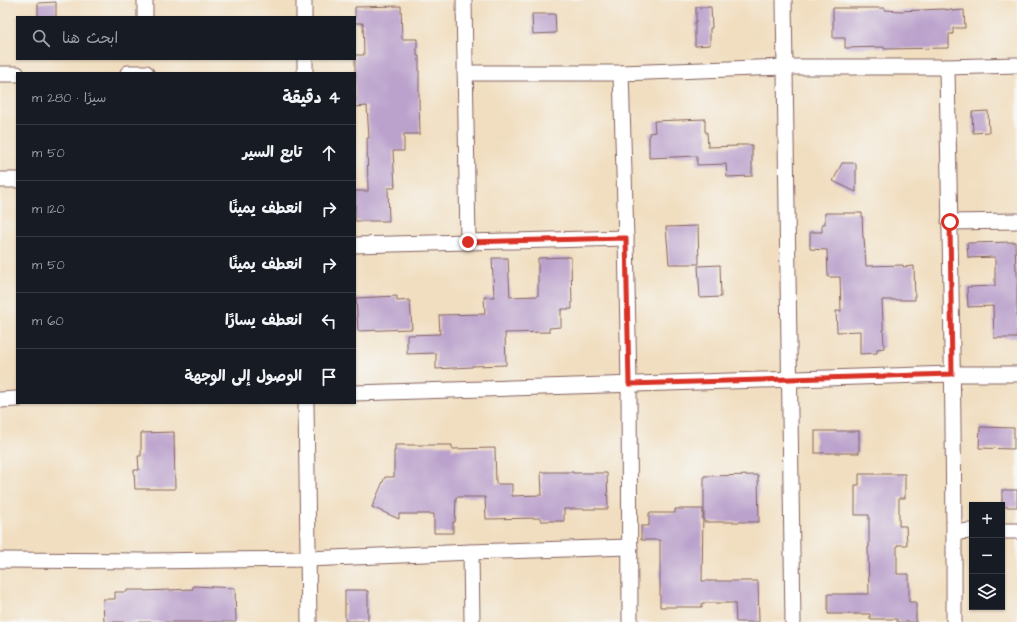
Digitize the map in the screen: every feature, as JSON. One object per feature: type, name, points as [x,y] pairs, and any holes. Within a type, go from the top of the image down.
[{"type":"street","points":[[145,0],[145,16]]},
{"type":"street","points":[[304,0],[304,16]]},
{"type":"street","points":[[464,0],[468,242]]},
{"type":"street","points":[[784,0],[793,622]]},
{"type":"street","points":[[146,60],[146,72]]},
{"type":"street","points":[[305,60],[305,72]]},
{"type":"street","points":[[465,73],[621,72],[785,67],[946,67],[1017,65]]},
{"type":"street","points":[[946,67],[955,532],[954,622]]},
{"type":"street","points":[[621,72],[629,384],[630,622]]},
{"type":"street","points":[[0,74],[16,74]]},
{"type":"street","points":[[0,180],[16,180]]},
{"type":"street","points":[[950,222],[1017,221]]},
{"type":"street","points":[[356,245],[626,238]]},
{"type":"street","points":[[356,393],[952,374],[1017,374]]},
{"type":"street","points":[[0,400],[16,399]]},
{"type":"street","points":[[306,404],[309,622]]},
{"type":"street","points":[[955,532],[969,531]]},
{"type":"street","points":[[1005,531],[1017,531]]},
{"type":"street","points":[[0,560],[146,561],[308,559],[630,547]]},
{"type":"street","points":[[471,552],[472,622]]},
{"type":"building","points":[[56,2],[56,16],[38,16],[38,3]]},
{"type":"building","points":[[401,6],[402,39],[417,39],[417,56],[419,56],[420,134],[404,134],[404,151],[393,151],[395,188],[388,188],[389,221],[356,221],[356,191],[368,191],[367,138],[369,138],[367,106],[356,107],[355,60],[356,55],[364,55],[363,23],[356,23],[355,7]]},
{"type":"building","points":[[696,7],[711,7],[712,28],[710,28],[710,45],[695,46]]},
{"type":"building","points":[[833,8],[885,8],[885,10],[900,11],[942,9],[952,11],[964,10],[965,28],[953,28],[953,34],[949,34],[949,48],[845,48],[845,38],[833,38]]},
{"type":"building","points":[[532,14],[555,14],[556,33],[533,34]]},
{"type":"building","points":[[988,111],[989,132],[973,133],[972,112]]},
{"type":"building","points":[[705,119],[705,132],[707,132],[708,147],[752,145],[752,176],[727,177],[726,164],[697,165],[697,156],[649,158],[649,133],[655,132],[654,121]]},
{"type":"building","points":[[842,163],[856,163],[856,192],[833,181]]},
{"type":"building","points":[[825,213],[862,213],[866,266],[914,266],[915,300],[882,300],[884,348],[877,349],[877,353],[860,354],[860,331],[837,332],[836,311],[841,311],[840,277],[828,277],[827,250],[810,249],[810,232],[822,232],[822,224],[825,224]]},
{"type":"building","points":[[698,226],[699,264],[669,264],[666,227]]},
{"type":"building","points":[[1015,242],[1017,270],[1017,338],[994,338],[993,306],[968,307],[967,287],[995,286],[995,257],[968,258],[967,243]]},
{"type":"building","points":[[571,257],[572,309],[561,310],[561,327],[549,328],[549,332],[505,333],[506,365],[436,369],[436,353],[407,354],[407,335],[440,334],[439,315],[485,314],[484,297],[494,297],[492,258],[508,258],[510,297],[538,296],[538,258]]},
{"type":"building","points":[[720,265],[721,297],[700,298],[698,266]]},
{"type":"building","points":[[397,296],[397,301],[410,300],[412,329],[358,331],[356,298]]},
{"type":"building","points":[[980,427],[1014,428],[1014,449],[979,448]]},
{"type":"building","points":[[815,431],[859,431],[859,453],[815,453]]},
{"type":"building","points":[[174,432],[175,489],[135,489],[134,470],[139,470],[138,456],[141,456],[141,433]]},
{"type":"building","points":[[395,445],[452,445],[452,449],[495,448],[496,484],[512,484],[512,496],[542,495],[541,472],[607,473],[608,509],[564,509],[564,521],[541,521],[541,518],[486,519],[485,497],[456,497],[453,533],[434,533],[434,514],[399,514],[399,519],[372,507],[385,477],[394,477]]},
{"type":"building","points":[[859,474],[905,474],[905,498],[899,498],[899,526],[906,526],[907,545],[897,545],[897,574],[909,574],[909,602],[916,602],[916,622],[897,622],[897,619],[870,619],[870,614],[828,614],[828,594],[869,594],[869,515],[855,515],[855,485],[859,485]]},
{"type":"building","points":[[758,475],[759,522],[704,522],[704,476]]},
{"type":"building","points":[[1002,490],[1017,490],[1017,507],[1005,507],[1005,502],[1002,502]]},
{"type":"building","points":[[675,509],[703,509],[702,581],[758,581],[759,622],[736,622],[735,603],[702,603],[702,607],[660,607],[660,540],[641,540],[641,526],[649,526],[649,513],[675,513]]},
{"type":"building","points":[[193,586],[235,588],[236,622],[104,622],[103,599],[115,599],[115,592],[127,592],[127,590],[145,591],[193,589]]},
{"type":"building","points":[[345,590],[368,591],[368,621],[345,621]]},
{"type":"route","points":[[468,242],[626,238],[629,384],[952,374],[950,222]]}]
